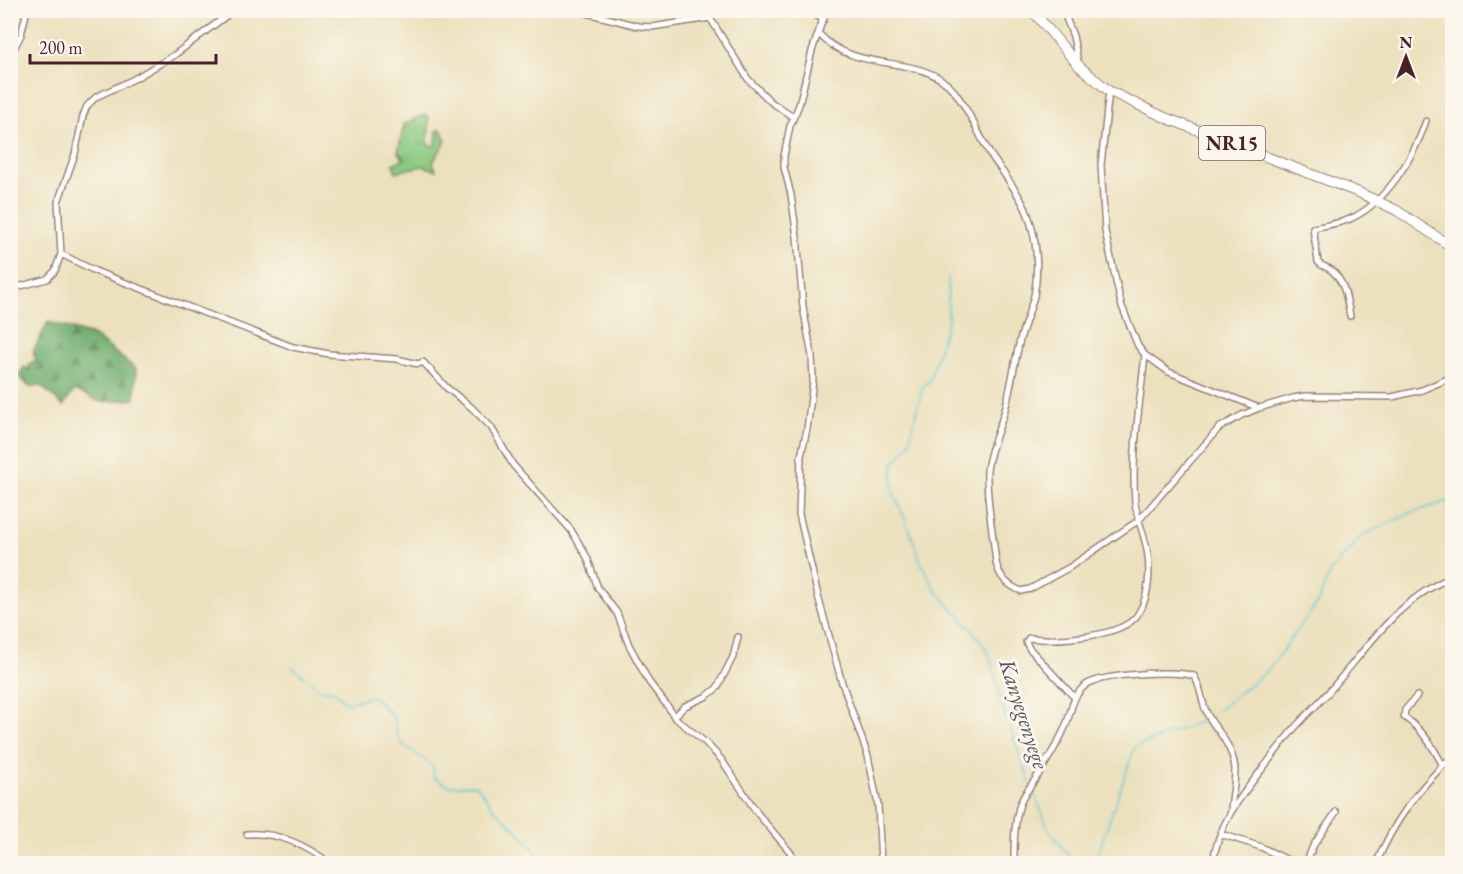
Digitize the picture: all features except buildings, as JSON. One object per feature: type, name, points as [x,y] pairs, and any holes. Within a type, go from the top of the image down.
[{"type":"highway","name":"NR15","points":[[1032,10],[1079,66],[1109,90],[1166,118],[1376,200],[1404,215],[1452,247]]},
{"type":"street","points":[[10,56],[21,35],[27,10]]},
{"type":"street","points":[[10,289],[47,279],[53,274],[61,254],[58,202],[75,154],[87,106],[96,97],[134,79],[173,56],[234,10]]},
{"type":"street","points":[[575,10],[638,26],[664,25],[710,18],[748,79],[771,102],[793,117]]},
{"type":"street","points":[[804,10],[824,19]]},
{"type":"street","points":[[826,10],[812,51],[799,105],[793,117],[784,167],[791,195],[803,307],[812,356],[813,381],[801,456],[799,514],[839,674],[859,729],[873,778],[881,831],[881,864]]},
{"type":"street","points":[[1063,10],[1079,66]]},
{"type":"street","points":[[819,34],[846,54],[868,61],[899,64],[930,74],[945,83],[953,90],[973,121],[988,150],[1029,216],[1036,261],[1034,296],[1020,341],[1007,404],[987,471],[996,562],[1002,578],[1017,589],[1024,591],[1030,589],[1070,567],[1139,520],[1219,428],[1242,415],[1305,396],[1392,397],[1422,390],[1452,377]]},
{"type":"street","points":[[1109,90],[1101,165],[1105,231],[1121,304],[1134,338],[1145,355],[1169,372],[1259,408]]},
{"type":"street","points":[[1350,316],[1341,282],[1333,272],[1318,262],[1313,228],[1351,219],[1376,200],[1405,168],[1421,138],[1426,121]]},
{"type":"street","points":[[61,254],[95,271],[293,347],[329,354],[397,358],[418,364],[423,362],[447,388],[491,427],[513,465],[571,530],[587,557],[598,588],[617,613],[648,682],[674,717],[706,743],[721,759],[758,814],[791,853],[797,864]]},
{"type":"street","points":[[1074,697],[1026,642],[1029,638],[1054,640],[1082,638],[1116,628],[1130,622],[1138,615],[1149,585],[1148,552],[1135,503],[1145,355]]},
{"type":"street","points":[[1213,864],[1221,834],[1231,811],[1245,789],[1287,737],[1343,676],[1382,627],[1419,595],[1452,577]]},
{"type":"street","points":[[674,717],[685,706],[707,696],[717,688],[733,657],[738,637]]},
{"type":"street","points":[[1014,864],[1014,840],[1021,803],[1065,728],[1072,711],[1074,697],[1087,684],[1101,678],[1152,674],[1194,676],[1207,714],[1226,741],[1235,760],[1236,780],[1231,811]]},
{"type":"street","points":[[1417,696],[1405,710],[1404,717],[1421,731],[1443,766]]},
{"type":"street","points":[[1376,864],[1391,830],[1418,793],[1452,757]]},
{"type":"street","points":[[1306,864],[1313,846],[1336,812]]},
{"type":"street","points":[[247,834],[263,833],[303,845],[331,864]]},
{"type":"street","points":[[1221,834],[1261,846],[1296,864]]},
{"type":"green space","points":[[425,115],[429,117],[428,145],[436,146],[437,131],[441,129],[446,141],[433,162],[436,170],[423,166],[396,172],[393,164],[404,159],[398,152],[404,124]]},
{"type":"green space","points":[[48,322],[93,335],[136,369],[135,399],[100,402],[75,390],[63,406],[41,386],[29,387],[19,376],[24,367],[30,370],[29,365],[33,361],[37,363],[33,352]]},
{"type":"waterway","name":"Kanyegenyege","points":[[948,277],[948,320],[930,379],[922,388],[909,444],[893,464],[893,492],[920,560],[936,591],[975,633],[989,654],[1004,711],[1030,783]]},
{"type":"waterway","points":[[1218,710],[1269,669],[1318,602],[1330,572],[1363,535],[1413,512],[1452,500]]},
{"type":"waterway","points":[[292,667],[320,689],[334,691],[349,703],[374,697],[394,718],[401,743],[433,766],[434,778],[449,786],[475,785],[479,788],[493,808],[524,837],[545,864]]},
{"type":"waterway","points":[[1094,864],[1135,747],[1202,721]]},
{"type":"waterway","name":"Kanyegenyege","points":[[1032,788],[1049,831],[1076,864]]}]
